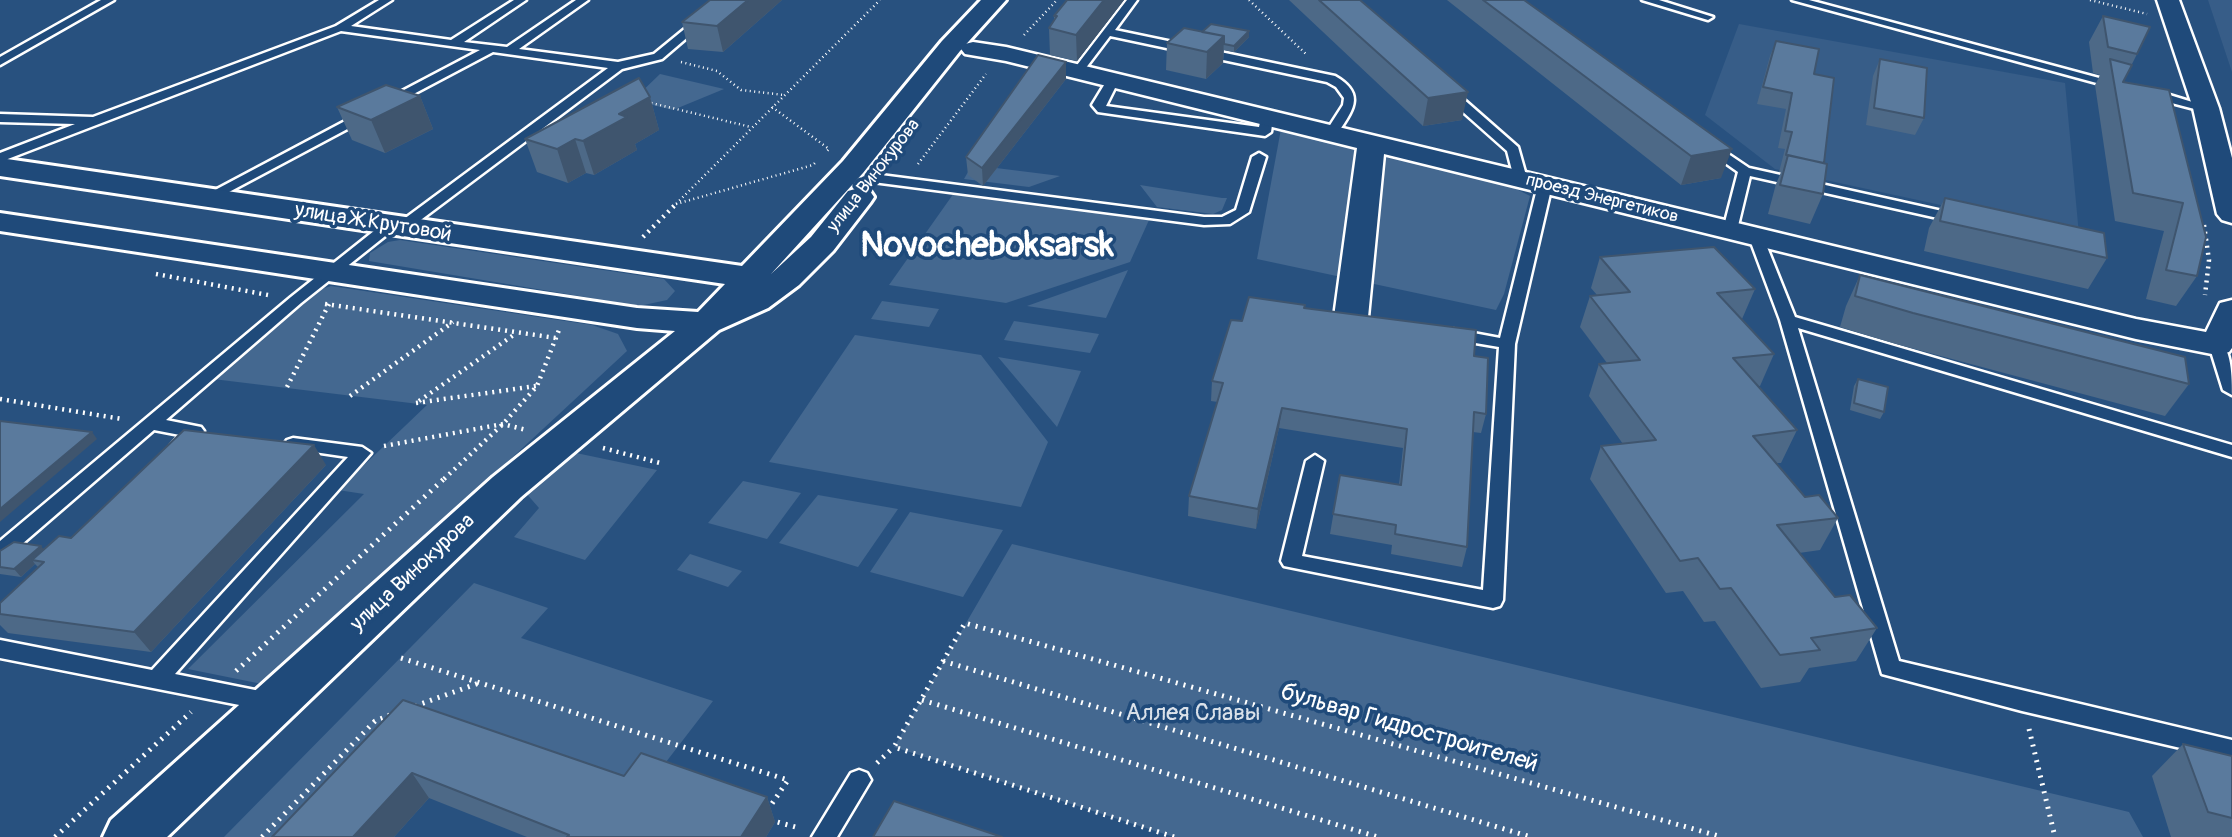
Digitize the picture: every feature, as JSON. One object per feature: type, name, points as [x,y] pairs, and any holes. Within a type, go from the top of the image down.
[{"type":"main road","name":"улица Винокурова","points":[[130,837],[507,487],[707,323],[747,277],[802,225],[853,167],[971,55],[994,0]]},
{"type":"main road","name":"улица Винокурова","points":[[707,323],[756,301],[787,278],[822,244],[1015,0]]},
{"type":"main road","name":"улица Ж.Крутовой","points":[[0,167],[747,277]]},
{"type":"main road","points":[[0,222],[330,289],[707,323]]},
{"type":"street","points":[[2160,7],[2207,108],[2232,214]]},
{"type":"street","name":"проезд Энергетиков","points":[[971,55],[1113,80],[2136,329],[2225,348]]},
{"type":"street","points":[[1351,317],[1371,143]]},
{"type":"street","points":[[2217,308],[2225,348]]},
{"type":"lane","points":[[0,62],[110,0]]},
{"type":"lane","points":[[0,158],[340,29],[387,0]]},
{"type":"lane","points":[[454,43],[521,0]]},
{"type":"lane","points":[[509,51],[583,0]]},
{"type":"lane","points":[[340,29],[618,66],[658,57],[726,0]]},
{"type":"lane","points":[[1078,72],[1132,0]]},
{"type":"lane","points":[[1647,0],[1708,17]]},
{"type":"lane","points":[[1797,0],[1830,4],[2207,108]]},
{"type":"lane","points":[[1108,32],[1331,79],[1339,84],[1350,98],[1349,105],[1331,133]]},
{"type":"lane","points":[[209,197],[491,48]]},
{"type":"lane","points":[[0,552],[151,424],[330,289],[395,227],[618,66]]},
{"type":"lane","points":[[1315,461],[1292,561],[1493,600],[1507,344],[1532,182],[1513,150],[1444,88]]},
{"type":"lane","points":[[0,118],[93,121]]},
{"type":"lane","points":[[1700,139],[1745,171],[1969,221]]},
{"type":"lane","points":[[873,178],[1205,221],[1225,221],[1242,212],[1259,157]]},
{"type":"lane","points":[[1745,171],[1743,234],[1788,320],[1890,668],[2022,702],[2232,750]]},
{"type":"lane","points":[[1788,320],[2232,451]]},
{"type":"lane","points":[[1429,330],[1507,344]]},
{"type":"lane","points":[[2225,348],[2232,390]]},
{"type":"lane","points":[[151,424],[202,432],[164,460]]},
{"type":"lane","points":[[157,679],[362,453],[279,442]]},
{"type":"lane","points":[[0,649],[273,703]]},
{"type":"lane","points":[[824,836],[859,779]]},
{"type":"path","points":[[638,242],[880,0]]},
{"type":"path","points":[[1023,37],[1057,0]]},
{"type":"path","points":[[1249,0],[1261,8],[1331,79]]},
{"type":"path","points":[[2090,0],[2160,7]]},
{"type":"path","points":[[905,183],[971,55]]},
{"type":"path","points":[[658,57],[717,71],[741,90],[784,95]]},
{"type":"path","points":[[589,88],[752,127]]},
{"type":"path","points":[[675,204],[813,165],[829,149],[772,107]]},
{"type":"path","points":[[2203,219],[2209,246],[2209,283],[2217,308]]},
{"type":"path","points":[[287,387],[330,289]]},
{"type":"path","points":[[349,396],[454,321]]},
{"type":"path","points":[[55,837],[503,424],[537,386],[561,321]]},
{"type":"path","points":[[516,334],[416,403],[537,386]]},
{"type":"path","points":[[0,400],[151,424]]},
{"type":"path","name":"бульвар Гидростроителей","points":[[943,662],[965,623],[1722,837]]},
{"type":"path","points":[[401,658],[788,780],[763,817],[824,836]]},
{"type":"path","points":[[1174,837],[894,747],[943,662],[1531,837]]},
{"type":"path","points":[[262,837],[375,721],[480,683]]},
{"type":"path","points":[[922,700],[1378,837]]},
{"type":"path","points":[[2022,702],[2055,837]]},
{"type":"shaded area","points":[[2208,0],[2232,0],[2232,72]]},
{"type":"shaded area","points":[[1739,24],[2065,83],[2079,235],[1775,169],[1705,115]]},
{"type":"green space","points":[[660,74],[724,89],[673,110],[633,100]]},
{"type":"green space","points":[[1281,129],[1499,180],[1530,196],[1504,294],[1496,310],[1257,259]]},
{"type":"green space","points":[[972,165],[1060,176],[1029,187],[964,179]]},
{"type":"green space","points":[[1140,185],[1227,198],[1222,210],[1213,214],[1157,207]]},
{"type":"green space","points":[[954,193],[1149,220],[1130,262],[1006,303],[889,285]]},
{"type":"green space","points":[[400,240],[664,279],[675,291],[667,300],[639,306],[369,261],[370,253],[388,242]]},
{"type":"green space","points":[[1128,270],[1106,318],[1027,306]]},
{"type":"green space","points":[[331,286],[592,325],[618,334],[627,351],[267,685],[188,669],[364,494],[338,490],[427,405],[213,379],[315,291]]},
{"type":"green space","points":[[882,301],[939,309],[929,327],[871,319]]},
{"type":"green space","points":[[1014,321],[1099,334],[1090,353],[1004,340]]},
{"type":"green space","points":[[855,335],[981,355],[1048,442],[1021,507],[769,462]]},
{"type":"green space","points":[[998,357],[1081,371],[1057,427]]},
{"type":"green space","points":[[576,453],[657,470],[585,560],[514,537],[539,508],[519,485],[540,467]]},
{"type":"green space","points":[[743,481],[801,493],[767,539],[708,523]]},
{"type":"green space","points":[[818,495],[898,509],[858,567],[779,543]]},
{"type":"green space","points":[[910,512],[1003,530],[963,597],[870,572]]},
{"type":"green space","name":"Аллея Славы","points":[[1012,544],[2129,812],[2143,837],[1174,837],[894,747]]},
{"type":"green space","points":[[690,554],[742,571],[728,587],[677,570]]},
{"type":"green space","points":[[474,583],[548,608],[521,638],[713,701],[636,801],[419,725],[315,837],[224,837]]},
{"type":"building","points":[[710,0],[748,0],[717,26],[682,22]]},
{"type":"building","points":[[1067,0],[1104,0],[1076,35],[1049,28],[1057,16],[1054,16]]},
{"type":"building","points":[[1319,0],[1360,0],[1468,92],[1428,98]]},
{"type":"building","points":[[1483,0],[1524,0],[1732,149],[1691,156]]},
{"type":"building","points":[[2103,16],[2150,27],[2137,54],[2108,47]]},
{"type":"building","points":[[1211,24],[1249,31],[1234,46],[1224,44],[1224,36],[1202,32]]},
{"type":"building","points":[[1184,28],[1224,36],[1207,52],[1167,43]]},
{"type":"building","points":[[1776,41],[1819,49],[1814,74],[1834,78],[1824,163],[1786,155],[1792,132],[1785,131],[1792,93],[1763,87]]},
{"type":"building","points":[[1038,55],[1066,62],[982,168],[966,157]]},
{"type":"building","points":[[1880,59],[1927,68],[1924,118],[1874,108]]},
{"type":"building","points":[[2110,59],[2132,65],[2123,82],[2169,90],[2206,237],[2197,276],[2166,270],[2183,203],[2133,193]]},
{"type":"building","points":[[639,78],[650,97],[619,114],[627,117],[583,141],[575,139],[557,149],[525,139]]},
{"type":"building","points":[[386,85],[420,96],[371,120],[337,107]]},
{"type":"building","points":[[1788,155],[1827,164],[1823,194],[1780,185]]},
{"type":"building","points":[[1945,198],[2104,233],[2107,258],[1940,221]]},
{"type":"building","points":[[1714,247],[1755,289],[1717,293],[1774,354],[1733,358],[1797,430],[1753,436],[1805,497],[1819,495],[1838,518],[1777,525],[1835,597],[1850,595],[1877,628],[1811,638],[1820,650],[1780,655],[1731,588],[1720,589],[1698,558],[1680,561],[1601,446],[1656,440],[1599,364],[1640,360],[1590,296],[1630,292],[1600,257]]},
{"type":"building","points":[[1860,275],[2185,357],[2189,384],[1855,296]]},
{"type":"building","points":[[1249,297],[1305,305],[1304,308],[1476,330],[1474,356],[1488,358],[1486,414],[1474,412],[1467,547],[1395,534],[1396,525],[1333,514],[1340,475],[1401,485],[1407,429],[1282,408],[1258,509],[1189,496],[1223,383],[1212,381],[1231,320],[1242,321]]},
{"type":"building","points":[[1858,379],[1888,387],[1884,412],[1854,403]]},
{"type":"building","points":[[0,421],[92,432],[0,509]]},
{"type":"building","points":[[184,430],[314,445],[134,632],[0,614],[0,603],[44,562],[32,560],[59,536],[71,538]]},
{"type":"building","points":[[14,542],[41,546],[14,569],[0,567],[0,551]]},
{"type":"building","points":[[403,700],[624,776],[641,753],[767,797],[741,837],[567,837],[569,835],[412,773],[353,837],[272,837]]},
{"type":"building","points":[[2183,744],[2232,756],[2232,818],[2208,812]]},
{"type":"building","points":[[894,801],[1002,837],[873,837]]},
{"type":"district","name":"Novocheboksarsk","points":[[987,247]]}]
